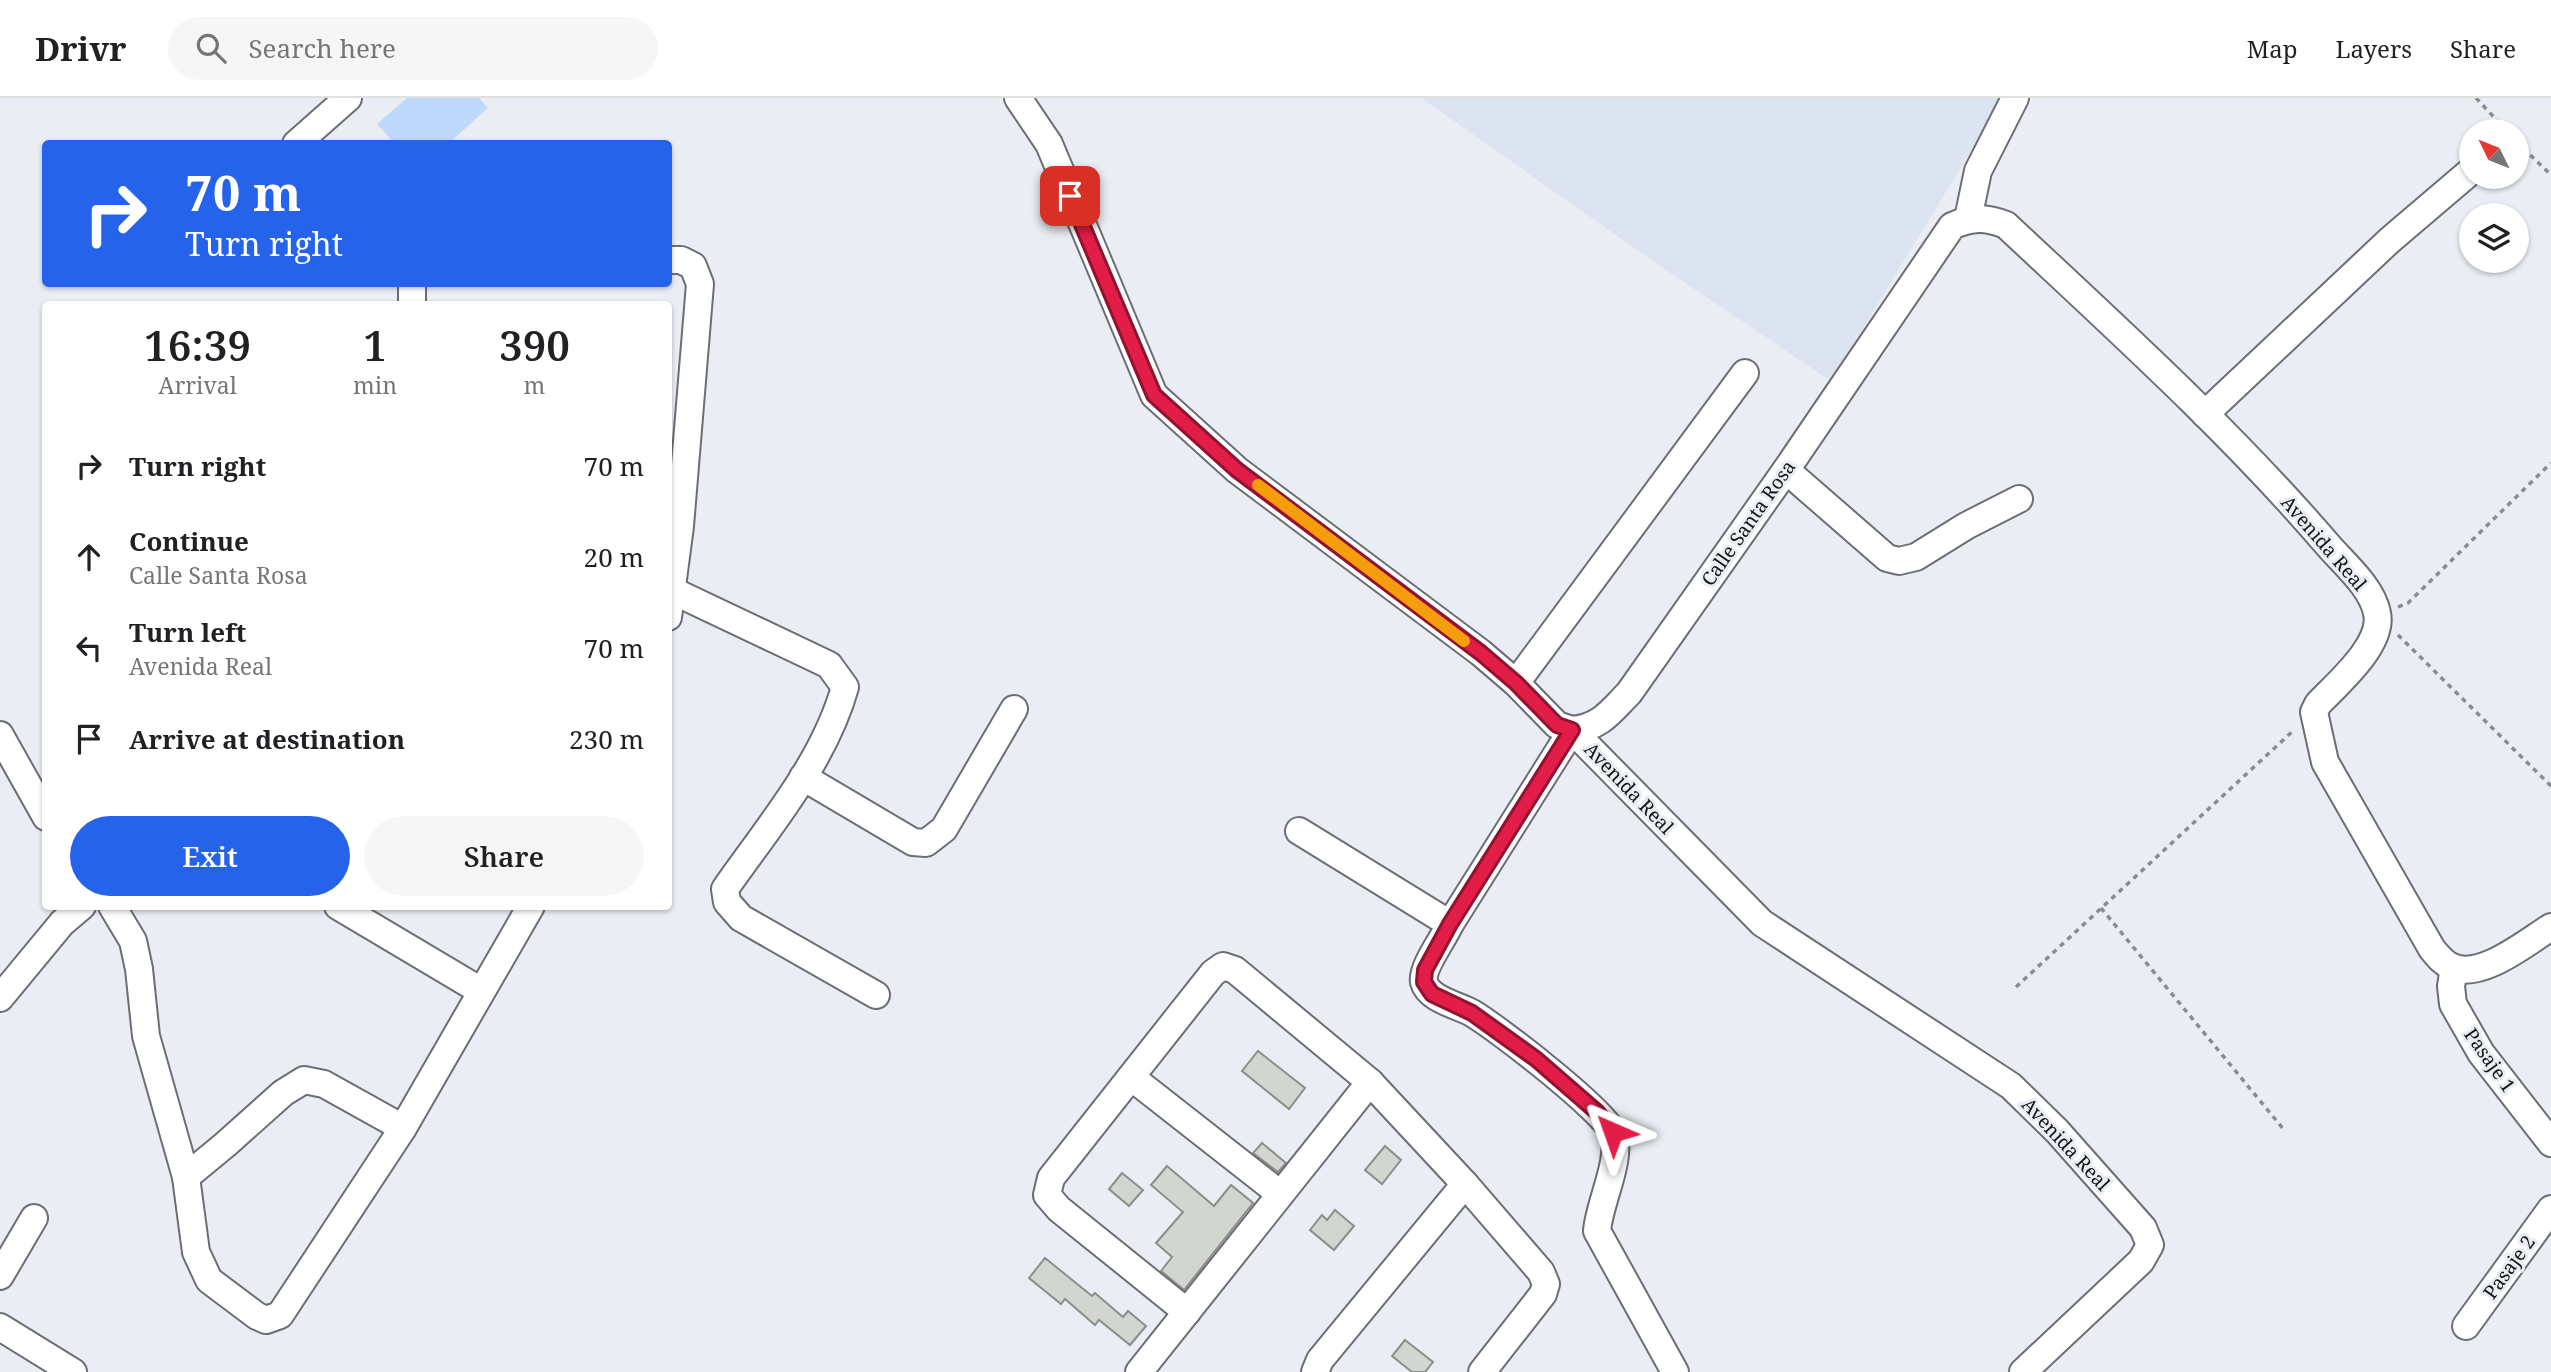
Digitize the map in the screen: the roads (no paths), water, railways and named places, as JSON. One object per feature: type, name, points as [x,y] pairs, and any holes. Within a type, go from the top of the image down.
[{"type":"street","points":[[301,140],[348,98]]},
{"type":"street","name":"Avenida Real","points":[[1018,98],[1049,144],[1154,395],[1237,470],[1481,653],[1516,683],[1557,725],[1572,730],[1762,923],[2011,1086],[2057,1132],[2143,1228],[2150,1245],[2141,1261],[2023,1372]]},
{"type":"street","points":[[1968,219],[1978,171],[2015,98]]},
{"type":"street","points":[[2205,414],[2390,240],[2459,181]]},
{"type":"street","name":"Avenida Real","points":[[1968,219],[1987,218],[2006,225],[2205,414],[2310,524],[2374,602],[2378,615],[2377,629],[2370,646],[2318,704],[2314,712],[2325,762],[2432,948],[2442,961],[2454,968]]},
{"type":"street","name":"Calle Santa Rosa","points":[[1572,730],[1587,729],[1601,722],[1629,692],[1786,470],[1952,226],[1968,219]]},
{"type":"street","points":[[672,260],[681,260],[693,266],[699,284],[679,407],[680,526],[672,573],[829,665],[845,687],[838,710],[803,776],[725,889],[727,902],[741,918],[876,995]]},
{"type":"street","points":[[1516,683],[1745,373]]},
{"type":"street","points":[[1786,470],[1887,558],[1899,561],[1916,557],[1966,526],[2019,499]]},
{"type":"street","points":[[803,776],[913,842],[926,844],[944,829],[1014,709]]},
{"type":"street","points":[[1572,730],[1450,924],[1425,970],[1424,982],[1432,994],[1472,1013],[1536,1059],[1597,1112],[1613,1132],[1616,1154],[1598,1212],[1597,1231],[1675,1372]]},
{"type":"street","points":[[0,735],[9,773],[42,812]]},
{"type":"street","points":[[1299,831],[1450,924]]},
{"type":"street","points":[[0,998],[62,923],[77,910]]},
{"type":"street","points":[[114,910],[132,941],[139,969],[146,1036],[186,1177],[196,1252],[209,1280],[266,1320],[280,1315],[403,1128],[529,910]]},
{"type":"street","points":[[345,910],[481,991]]},
{"type":"street","points":[[2454,968],[2470,971],[2490,964],[2551,927]]},
{"type":"street","points":[[1187,1312],[1059,1209],[1047,1195],[1051,1178],[1213,973],[1223,966],[1235,970],[1370,1082],[1465,1184],[1541,1272],[1546,1284],[1543,1294],[1482,1372]]},
{"type":"street","name":"Pasaje 1","points":[[2454,968],[2451,986],[2453,1004],[2481,1053],[2551,1143]]},
{"type":"street","points":[[1131,1077],[1279,1193]]},
{"type":"street","points":[[186,1177],[284,1093],[304,1080],[324,1084],[403,1128]]},
{"type":"street","points":[[1139,1372],[1370,1082]]},
{"type":"street","points":[[1315,1372],[1320,1360],[1465,1184]]},
{"type":"street","name":"Pasaje 2","points":[[2466,1326],[2551,1209]]},
{"type":"street","points":[[0,1276],[34,1218]]},
{"type":"street","points":[[0,1327],[73,1372]]}]
